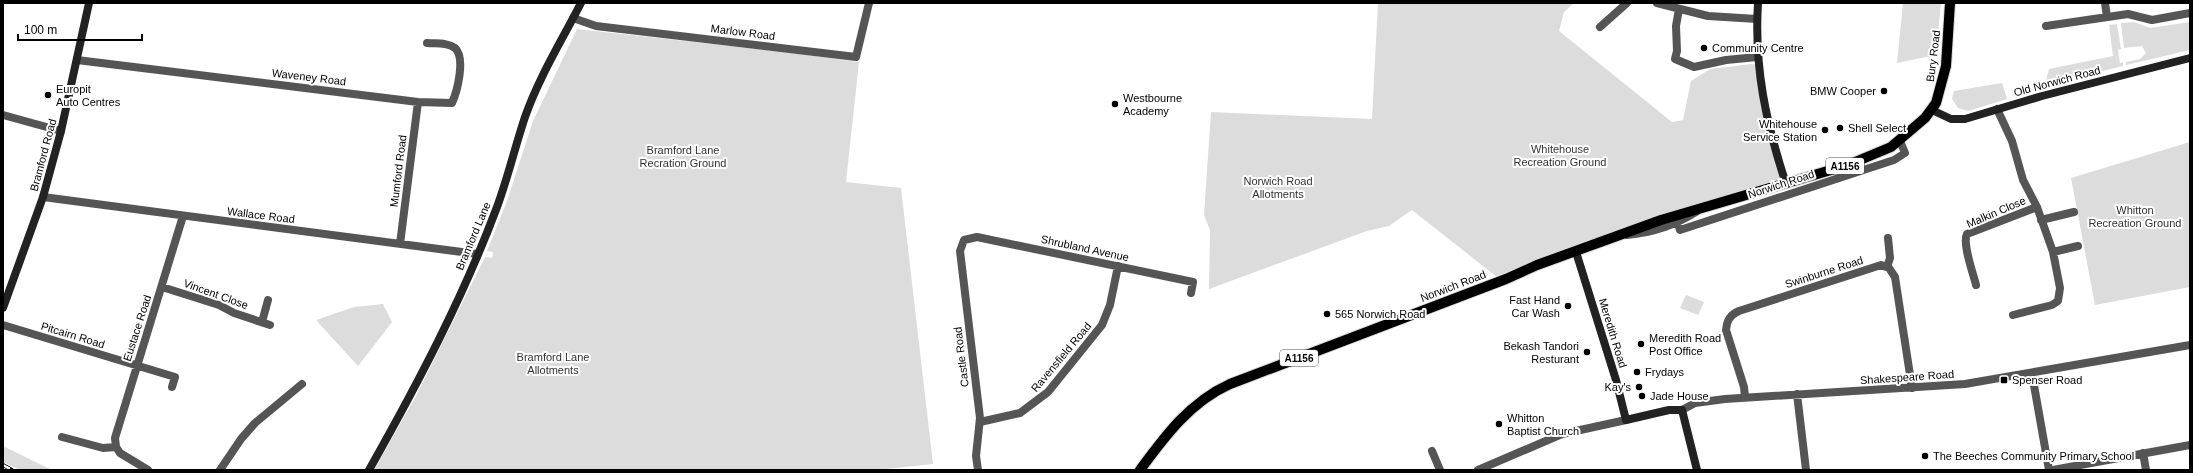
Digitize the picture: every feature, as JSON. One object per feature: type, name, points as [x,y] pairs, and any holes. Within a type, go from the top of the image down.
[{"type":"main road","name":"Bury Road","points":[[1932,110],[1940,93],[1946,66],[1950,3]]},
{"type":"main road","name":"Norwich Road","points":[[1140,470],[1178,422],[1202,400],[1221,388],[1488,284],[1506,279],[1537,265],[1624,235],[1661,220],[1677,220],[1699,211],[1869,157],[1900,141],[1932,110]]},
{"type":"street","name":"Bramford Road","points":[[3,308],[43,198],[61,131],[89,3]]},
{"type":"street","name":"Bramford Lane","points":[[369,470],[454,310],[497,207],[526,116],[546,70],[581,3]]},
{"type":"street","name":"Marlow Road","points":[[573,18],[596,26],[856,57],[869,3]]},
{"type":"street","points":[[1600,27],[1627,3]]},
{"type":"street","points":[[1657,3],[1718,18],[1757,19]]},
{"type":"street","points":[[1758,3],[1757,57],[1762,98],[1786,184]]},
{"type":"street","points":[[2105,3],[2107,17]]},
{"type":"street","points":[[1679,9],[1676,26],[1677,51],[1675,60],[1694,67],[1726,60],[1757,57]]},
{"type":"street","points":[[2046,26],[2133,14],[2152,20],[2190,13]]},
{"type":"street","name":"Waveney Road","points":[[77,60],[418,102],[452,103],[457,92],[460,59],[456,49],[447,44],[427,43]]},
{"type":"street","name":"Old Norwich Road","points":[[1932,110],[1951,119],[1960,120],[2190,58]]},
{"type":"street","name":"Mumford Road","points":[[400,244],[418,102]]},
{"type":"street","name":"Malkin Close","points":[[1997,109],[2012,141],[2026,187],[2037,207],[2053,252],[2060,288],[2058,301],[2047,307],[2013,315]]},
{"type":"street","points":[[3,115],[61,131]]},
{"type":"street","name":"Norwich Road","points":[[1624,235],[1650,233],[1677,220],[1680,230],[1894,160],[1905,153],[1900,141]]},
{"type":"street","name":"Wallace Road","points":[[43,198],[477,254]]},
{"type":"street","name":"Malkin Close","points":[[1976,285],[1971,261],[1965,246],[1967,234],[2037,207]]},
{"type":"street","points":[[2041,220],[2074,212]]},
{"type":"street","name":"Eustace Road","points":[[116,447],[115,438],[183,216]]},
{"type":"street","name":"Shrubland Avenue","points":[[963,241],[969,237],[977,237],[1193,282],[1191,293]]},
{"type":"street","points":[[1888,238],[1890,258],[1887,267],[1895,277],[1912,388]]},
{"type":"street","name":"Castle Road","points":[[963,241],[960,251],[980,422],[977,452],[978,470]]},
{"type":"street","points":[[2053,252],[2078,246]]},
{"type":"street","name":"Meredith Road","points":[[1576,252],[1616,380],[1626,420]]},
{"type":"street","name":"Ravensfield Road","points":[[980,422],[1020,413],[1048,392],[1102,325],[1110,305],[1118,266]]},
{"type":"street","name":"Swinburne Road","points":[[1746,397],[1726,330],[1728,321],[1732,315],[1739,311],[1876,266],[1887,267]]},
{"type":"street","name":"Vincent Close","points":[[162,287],[219,305],[266,324],[268,300]]},
{"type":"street","name":"Pitcairn Road","points":[[3,325],[174,376],[172,387]]},
{"type":"street","name":"Shakespeare Road","points":[[1626,420],[1669,410],[1682,410],[1695,402],[1746,397],[1965,384],[2032,374],[2190,345]]},
{"type":"street","points":[[2032,374],[2049,470]]},
{"type":"street","points":[[220,470],[242,438],[255,423],[302,384]]},
{"type":"street","points":[[1797,394],[1806,470]]},
{"type":"street","points":[[1682,410],[1697,470]]},
{"type":"street","points":[[1478,470],[1562,434],[1626,420]]},
{"type":"street","points":[[62,438],[103,448],[116,447],[120,453],[148,470]]},
{"type":"street","points":[[2053,470],[2190,445]]},
{"type":"street","points":[[1432,452],[1440,470]]},
{"type":"street","points":[[2143,453],[2146,470]]},
{"type":"green space","points":[[1378,3],[1574,3],[1564,12],[1559,31],[1672,122],[1683,120],[1691,81],[1710,69],[1752,64],[1757,65],[1786,184],[1741,197],[1502,281],[1412,210],[1389,226],[1367,231],[1209,289],[1210,230],[1204,215],[1211,112],[1372,119]]},
{"type":"green space","points":[[1903,3],[1941,3],[1936,55],[1897,63]]},
{"type":"green space","points":[[2134,22],[2150,28],[2190,22],[2190,50],[2126,65],[2126,62],[2140,59],[2146,53],[2142,46],[2124,48],[2121,23]]},
{"type":"green space","points":[[2117,24],[2121,49],[2118,50],[2120,63],[2123,62],[2123,66],[2045,85],[2049,69],[2113,56],[2109,25]]},
{"type":"green space","points":[[577,29],[776,51],[859,62],[846,182],[901,188],[933,464],[877,470],[374,470],[416,396],[485,257],[492,258],[493,252],[487,251],[507,201],[533,121]]},
{"type":"green space","points":[[2002,83],[2007,99],[1968,111],[1958,108],[1952,99],[1954,91]]},
{"type":"green space","name":"Whitton Recreation Ground","points":[[2190,142],[2190,287],[2095,305],[2071,178]]},
{"type":"green space","points":[[1686,295],[1704,302],[1698,315],[1680,308]]},
{"type":"green space","points":[[383,304],[392,322],[358,366],[316,320],[354,307]]},
{"type":"green space","points":[[3,446],[52,470],[20,470],[3,462]]},
{"type":"railway","points":[[3,465],[12,470]]},
{"type":"place","name":"Community Centre","points":[[1704,48]]},
{"type":"place","name":"BMW Cooper","points":[[1884,91]]},
{"type":"place","name":"Europit Auto Centres","points":[[48,95]]},
{"type":"place","name":"Westbourne Academy","points":[[1115,104]]},
{"type":"place","name":"Shell Select","points":[[1840,128]]},
{"type":"place","name":"Whitehouse Service Station","points":[[1825,130]]},
{"type":"place","name":"Fast Hand Car Wash","points":[[1568,306]]},
{"type":"place","name":"565 Norwich Road","points":[[1327,314]]},
{"type":"place","name":"Meredith Road Post Office","points":[[1641,344]]},
{"type":"place","name":"Bekash Tandori Resturant","points":[[1587,352]]},
{"type":"place","name":"Frydays","points":[[1637,372]]},
{"type":"place","name":"Spenser Road","points":[[2004,380]]},
{"type":"place","name":"Kay's","points":[[1639,387]]},
{"type":"place","name":"Jade House","points":[[1642,396]]},
{"type":"place","name":"Whitton Baptist Church","points":[[1499,424]]},
{"type":"place","name":"The Beeches Community Primary School","points":[[1925,456]]},
{"type":"park label","name":"Whitehouse Recreation Ground","points":[[1560,155]]},
{"type":"park label","name":"Bramford Lane Recration Ground","points":[[683,156]]},
{"type":"park label","name":"Norwich Road Allotments","points":[[1278,187]]},
{"type":"park label","name":"Bramford Lane Allotments","points":[[553,363]]}]
